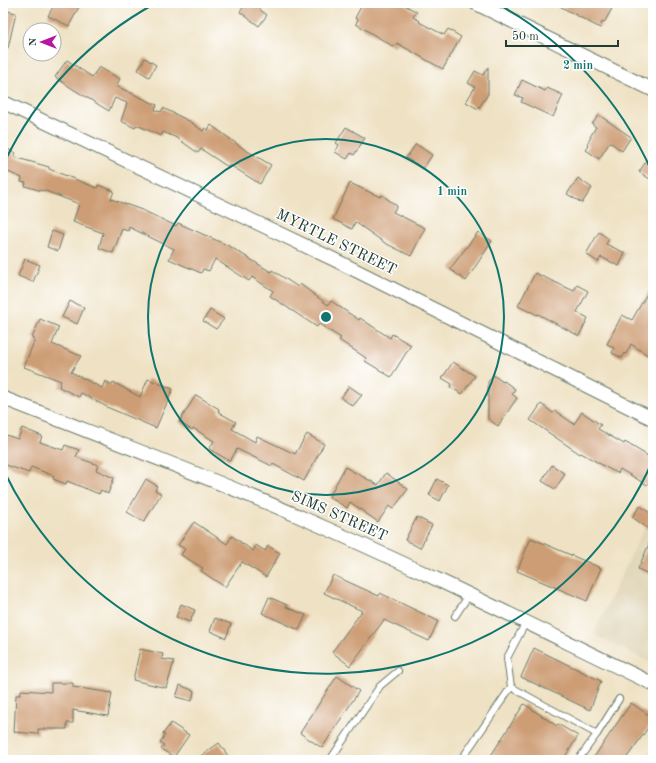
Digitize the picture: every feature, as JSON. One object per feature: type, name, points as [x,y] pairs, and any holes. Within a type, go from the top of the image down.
[{"type":"street","points":[[475,3],[653,90]]},
{"type":"street","name":"MYRTLE STREET","points":[[3,102],[333,259],[653,418]]},
{"type":"street","name":"SIMS STREET","points":[[3,398],[192,472],[304,519],[416,569],[653,684]]},
{"type":"lane","points":[[455,616],[469,595]]},
{"type":"lane","points":[[461,760],[511,687],[507,658],[526,622]]},
{"type":"lane","points":[[330,760],[380,686],[398,672]]},
{"type":"lane","points":[[511,687],[597,734]]},
{"type":"lane","points":[[578,760],[597,734],[619,699]]},
{"type":"shaded area","points":[[653,514],[653,664],[593,634],[645,527]]},
{"type":"shaded area","points":[[653,747],[653,760],[644,760]]},
{"type":"building","points":[[55,3],[81,3],[69,26],[48,16]]},
{"type":"building","points":[[246,3],[251,3],[267,15],[259,26],[240,12]]},
{"type":"building","points":[[363,3],[401,3],[417,12],[413,17],[420,21],[419,22],[444,35],[448,29],[461,37],[443,69],[397,43],[394,47],[356,24],[358,19],[355,18]]},
{"type":"building","points":[[554,3],[615,3],[604,23],[602,22],[600,28]]},
{"type":"building","points":[[3,10],[16,13],[8,48],[3,47]]},
{"type":"building","points":[[145,58],[156,65],[149,77],[138,70]]},
{"type":"building","points":[[67,60],[92,77],[99,67],[120,79],[116,86],[157,105],[155,110],[161,112],[163,108],[189,121],[203,131],[205,128],[208,130],[211,125],[244,149],[271,165],[260,184],[230,165],[228,167],[201,149],[198,153],[177,138],[163,132],[161,136],[137,125],[135,128],[121,121],[127,103],[115,98],[109,111],[55,77]]},
{"type":"building","points":[[488,67],[488,94],[478,109],[466,102],[475,87],[468,83],[475,71],[483,75]]},
{"type":"building","points":[[522,80],[545,91],[547,88],[563,95],[553,117],[521,102],[523,98],[515,95]]},
{"type":"building","points":[[599,115],[631,137],[622,151],[610,142],[599,159],[586,150],[589,146],[587,144],[590,137],[596,127],[592,124]]},
{"type":"building","points":[[346,127],[365,138],[354,155],[351,153],[347,159],[335,152],[339,145],[336,143]]},
{"type":"building","points":[[416,144],[432,155],[423,169],[406,158]]},
{"type":"building","points":[[3,147],[16,153],[14,157],[49,167],[49,169],[97,188],[98,185],[114,191],[111,199],[142,210],[176,226],[178,223],[229,246],[271,272],[272,270],[298,287],[300,284],[328,305],[331,301],[359,320],[360,318],[390,338],[392,334],[411,345],[391,377],[365,361],[366,358],[339,340],[341,338],[319,324],[317,327],[270,296],[273,291],[252,277],[249,281],[215,259],[209,271],[203,269],[201,273],[169,259],[174,249],[129,227],[128,231],[122,229],[113,253],[99,248],[103,233],[73,222],[79,204],[43,190],[25,186],[26,183],[21,182],[22,178],[8,172],[3,183]]},
{"type":"building","points":[[653,151],[653,181],[639,172]]},
{"type":"building","points":[[578,178],[592,188],[582,203],[567,194]]},
{"type":"building","points":[[350,183],[380,197],[382,195],[397,206],[393,212],[425,228],[411,256],[385,243],[355,222],[352,229],[333,219]]},
{"type":"building","points":[[52,231],[63,235],[58,251],[47,247]]},
{"type":"building","points":[[478,232],[492,241],[466,281],[450,269]]},
{"type":"building","points":[[599,232],[609,239],[606,244],[625,253],[619,266],[601,257],[598,262],[586,254]]},
{"type":"building","points":[[25,259],[40,265],[33,282],[18,276]]},
{"type":"building","points":[[535,273],[574,291],[577,285],[588,291],[577,312],[588,318],[579,336],[538,314],[537,315],[518,306]]},
{"type":"building","points":[[653,283],[653,359],[631,344],[626,354],[625,353],[622,358],[612,353],[614,348],[607,344],[622,315],[632,320]]},
{"type":"building","points":[[70,301],[84,308],[77,324],[62,317]]},
{"type":"building","points":[[210,310],[224,319],[216,329],[203,321]]},
{"type":"building","points":[[40,319],[59,327],[52,344],[81,356],[71,372],[102,388],[105,381],[112,385],[113,382],[140,397],[148,379],[173,389],[156,428],[109,408],[81,393],[79,397],[59,387],[61,381],[24,367],[35,339],[32,338]]},
{"type":"building","points":[[453,362],[475,376],[462,394],[450,387],[452,384],[442,378]]},
{"type":"building","points":[[493,375],[515,389],[512,394],[517,398],[498,426],[488,419],[488,382]]},
{"type":"building","points":[[349,386],[362,395],[353,406],[341,398]]},
{"type":"building","points":[[196,395],[219,409],[218,412],[236,422],[232,429],[255,442],[257,436],[295,454],[307,434],[324,444],[304,481],[273,464],[272,466],[237,449],[230,461],[209,449],[214,441],[193,428],[192,430],[179,422]]},
{"type":"building","points":[[541,404],[553,413],[555,411],[574,424],[582,412],[601,425],[598,429],[624,444],[625,442],[653,459],[653,476],[647,485],[620,469],[618,473],[581,453],[580,454],[530,420]]},
{"type":"building","points":[[22,428],[42,436],[40,442],[63,450],[65,445],[79,450],[76,457],[98,465],[96,470],[114,478],[108,494],[101,490],[99,494],[67,481],[66,484],[53,479],[54,476],[31,467],[29,473],[3,464],[3,434],[18,439]]},
{"type":"building","points":[[552,465],[565,474],[555,489],[542,481]]},
{"type":"building","points":[[345,467],[378,485],[386,473],[408,489],[393,509],[389,506],[378,522],[350,502],[347,508],[329,497]]},
{"type":"building","points":[[146,479],[157,486],[155,490],[161,494],[144,522],[127,512]]},
{"type":"building","points":[[437,479],[448,485],[440,501],[429,495]]},
{"type":"building","points":[[640,506],[653,515],[653,532],[632,517]]},
{"type":"building","points":[[417,517],[432,525],[420,548],[405,540]]},
{"type":"building","points":[[194,522],[227,544],[232,536],[253,551],[256,545],[265,551],[268,546],[280,553],[266,577],[242,562],[225,587],[201,571],[203,568],[181,555],[185,549],[178,545]]},
{"type":"building","points":[[653,535],[653,576],[638,569]]},
{"type":"building","points":[[531,538],[601,568],[587,601],[517,571]]},
{"type":"building","points":[[333,575],[379,596],[380,593],[438,621],[429,641],[384,620],[350,666],[332,652],[362,611],[324,593]]},
{"type":"building","points":[[269,597],[287,605],[286,607],[306,615],[299,630],[262,613]]},
{"type":"building","points":[[181,604],[195,610],[190,622],[176,617]]},
{"type":"building","points":[[215,618],[231,624],[226,638],[210,631]]},
{"type":"building","points":[[534,648],[601,681],[590,710],[521,677]]},
{"type":"building","points":[[140,649],[163,654],[162,659],[174,661],[166,688],[133,680]]},
{"type":"building","points":[[337,676],[359,691],[322,748],[300,733]]},
{"type":"building","points":[[51,683],[73,683],[73,687],[112,693],[108,716],[73,710],[73,723],[67,723],[67,729],[38,729],[38,734],[14,732],[16,695],[20,695],[21,690],[51,692]]},
{"type":"building","points":[[180,685],[194,691],[192,701],[176,697]]},
{"type":"building","points":[[631,703],[653,718],[653,721],[625,760],[592,760]]},
{"type":"building","points":[[524,704],[557,726],[558,724],[578,736],[563,760],[488,760]]},
{"type":"building","points":[[171,723],[189,735],[174,757],[161,749],[164,745],[160,742],[165,735],[163,734]]},
{"type":"building","points":[[219,743],[231,760],[195,760]]}]
